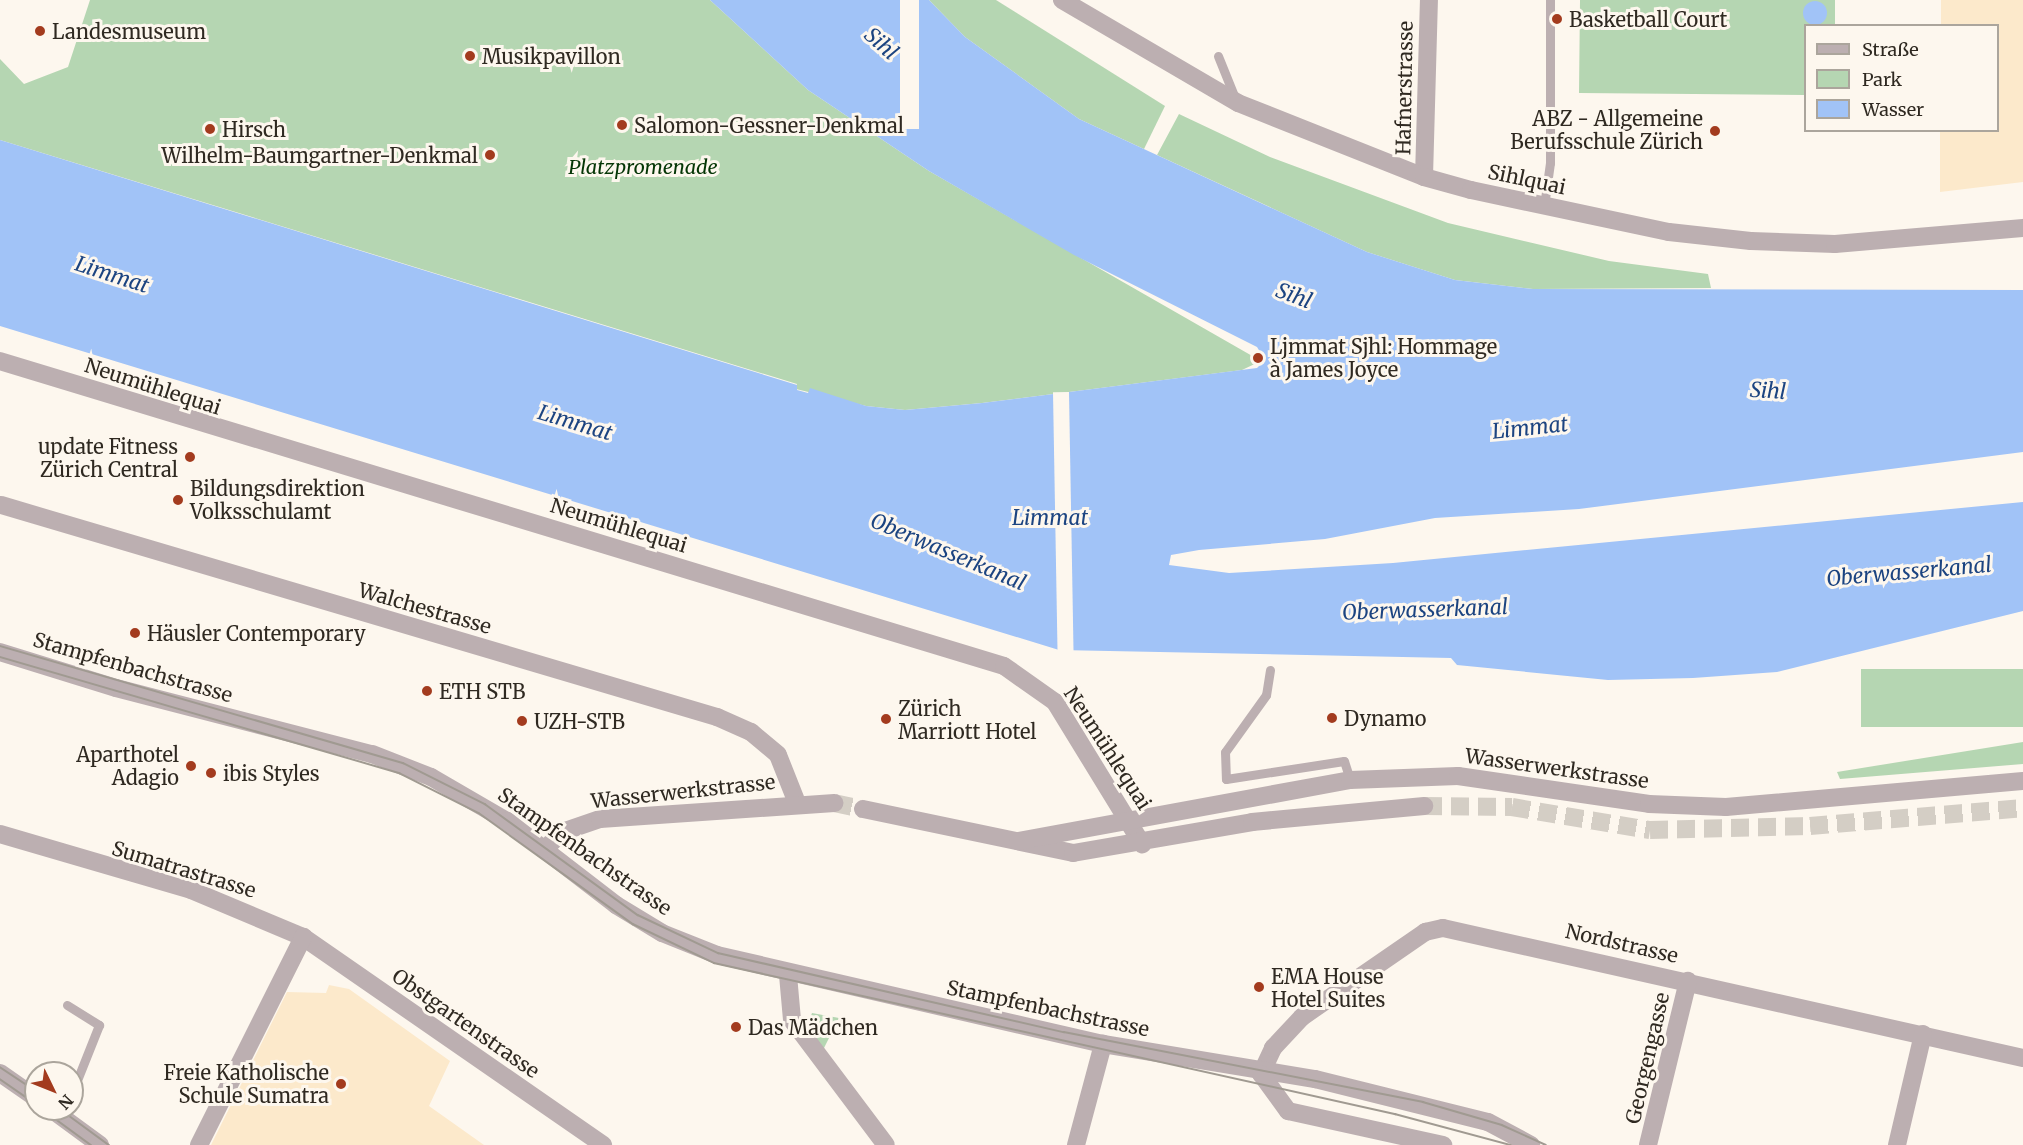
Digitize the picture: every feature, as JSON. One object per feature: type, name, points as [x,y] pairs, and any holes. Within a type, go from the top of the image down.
[{"type":"street","name":"Sihlquai","points":[[1062,0],[1238,103],[1424,177],[1544,206],[1669,232],[1751,241],[1835,244],[2023,228]]},
{"type":"street","name":"Hafnerstrasse","points":[[1424,177],[1429,0]]},
{"type":"street","name":"Neumühlequai","points":[[0,361],[1004,666],[1055,702],[1129,819],[1142,844]]},
{"type":"street","name":"Walchestrasse","points":[[2,505],[717,717],[752,732],[778,755],[797,803]]},
{"type":"street","name":"Stampfenbachstrasse","points":[[0,652],[116,688],[372,754],[474,802],[662,933],[788,975],[1103,1044],[1261,1074],[1315,1079],[1476,1118],[1531,1145]]},
{"type":"street","name":"Wasserwerkstrasse","points":[[1018,841],[1350,780],[1458,776],[1649,804],[1726,807],[2023,781]]},
{"type":"street","name":"Wasserwerkstrasse","points":[[544,850],[562,832],[600,819],[797,803],[834,803]]},
{"type":"street","name":"Wasserwerkstrasse","points":[[863,809],[1073,853],[1142,844],[1252,822],[1424,806]]},
{"type":"street","name":"Sumatrastrasse","points":[[0,834],[192,890],[303,937]]},
{"type":"street","name":"Nordstrasse","points":[[1261,1074],[1273,1048],[1302,1017],[1425,932],[1443,928],[1923,1034],[2023,1059]]},
{"type":"street","points":[[199,1145],[303,937]]},
{"type":"street","name":"Obstgartenstrasse","points":[[303,937],[603,1145]]},
{"type":"street","points":[[788,975],[792,1020],[886,1145]]},
{"type":"street","name":"Georgengasse","points":[[1648,1145],[1688,981]]},
{"type":"street","points":[[1897,1145],[1923,1034]]},
{"type":"street","points":[[1076,1145],[1103,1044]]},
{"type":"street","points":[[0,1073],[24,1090]]},
{"type":"street","points":[[1261,1074],[1288,1111],[1443,1145]]},
{"type":"street","points":[[70,1121],[100,1145]]},
{"type":"lane","points":[[1544,206],[1550,163],[1550,0]]},
{"type":"lane","points":[[1218,56],[1238,103]]},
{"type":"lane","points":[[1270,670],[1266,695],[1225,752],[1226,779],[1344,760],[1350,780]]},
{"type":"lane","points":[[67,1005],[99,1025],[84,1063]]},
{"type":"shaded area","points":[[1941,0],[2023,0],[2023,182],[1940,192],[1940,132],[1999,132],[1999,24],[1941,24]]},
{"type":"shaded area","name":"Freie Katholische Schule Sumatra","points":[[329,985],[349,989],[450,1061],[429,1106],[484,1145],[211,1145],[287,992],[326,993]]},
{"type":"green space","name":"Platzpromenade","points":[[90,0],[710,0],[808,90],[929,171],[1261,361],[1242,370],[982,403],[905,410],[866,406],[796,389],[797,384],[0,140],[0,59],[24,84],[68,67]]},
{"type":"green space","points":[[929,0],[996,0],[1165,106],[1144,149],[1079,119],[965,37]]},
{"type":"green space","points":[[1580,0],[1835,0],[1835,24],[1804,24],[1804,95],[1579,93]]},
{"type":"green space","points":[[1179,114],[1270,157],[1448,223],[1609,261],[1708,274],[1711,288],[1533,289],[1455,280],[1367,252],[1157,155]]},
{"type":"green space","points":[[1861,669],[2023,669],[2023,727],[1861,727]]},
{"type":"green space","points":[[2023,742],[2023,764],[1840,779],[1837,772]]},
{"type":"green space","points":[[812,1013],[839,1018],[823,1050],[807,1027]]},
{"type":"water","name":"Limmat","points":[[710,0],[929,0],[965,37],[1079,119],[1367,252],[1455,280],[1533,289],[2023,290],[2023,452],[1579,509],[1435,518],[1325,539],[1199,550],[1171,555],[1169,565],[1229,573],[1393,563],[2023,502],[2023,611],[1777,672],[1693,678],[1608,680],[1457,665],[1451,658],[1059,650],[0,326],[0,140],[797,385],[797,390],[808,393],[810,388],[866,406],[905,410],[982,403],[1257,368],[1265,360],[1257,347],[1074,255],[929,171],[808,90]]},
{"type":"water","points":[[1811,2],[1819,2],[1826,9],[1826,17],[1819,24],[1811,24],[1804,17],[1804,9]]},
{"type":"pier","points":[[900,0],[919,0],[919,129],[900,129]]},
{"type":"pier","points":[[1053,392],[1069,392],[1074,652],[1058,652]]},
{"type":"tunnel","points":[[834,803],[863,809]]},
{"type":"tunnel","points":[[1424,806],[1512,807],[1650,830],[1810,826],[2023,808]]},
{"type":"tram line","points":[[0,646],[403,763],[485,804],[638,915],[718,953],[1064,1032],[1423,1102],[1502,1125],[1546,1145]]},
{"type":"tram line","points":[[0,657],[399,773],[479,813],[633,924],[714,963],[1395,1114],[1511,1145]]},
{"type":"tram line","points":[[0,1067],[24,1083]]},
{"type":"tram line","points":[[0,1079],[24,1096]]},
{"type":"tram line","points":[[58,1121],[91,1145]]},
{"type":"tram line","points":[[76,1121],[109,1145]]},
{"type":"place","name":"Basketball Court","points":[[1557,19]]},
{"type":"place","name":"Landesmuseum","points":[[40,31]]},
{"type":"place","name":"Musikpavillon","points":[[470,56]]},
{"type":"place","name":"Salomon-Gessner-Denkmal","points":[[622,125]]},
{"type":"place","name":"Hirsch","points":[[210,129]]},
{"type":"place","name":"ABZ - Allgemeine Berufsschule Zürich","points":[[1715,131]]},
{"type":"place","name":"Wilhelm-Baumgartner-Denkmal","points":[[490,155]]},
{"type":"place","name":"Ljmmat Sjhl: Hommage à James Joyce","points":[[1258,358]]},
{"type":"place","name":"update Fitness Zürich Central","points":[[190,457]]},
{"type":"place","name":"Bildungsdirektion Volksschulamt","points":[[178,500]]},
{"type":"place","name":"Häusler Contemporary","points":[[135,633]]},
{"type":"place","name":"ETH STB","points":[[427,691]]},
{"type":"place","name":"Dynamo","points":[[1332,718]]},
{"type":"place","name":"Zürich Marriott Hotel","points":[[886,719]]},
{"type":"place","name":"UZH-STB","points":[[522,721]]},
{"type":"place","name":"Aparthotel Adagio","points":[[191,766]]},
{"type":"place","name":"ibis Styles","points":[[211,773]]},
{"type":"place","name":"EMA House Hotel Suites","points":[[1259,987]]},
{"type":"place","name":"Das Mädchen","points":[[736,1027]]},
{"type":"place","name":"Freie Katholische Schule Sumatra","points":[[341,1084]]},
{"type":"water label","name":"Sihl","points":[[881,44]]},
{"type":"water label","name":"Sihl","points":[[1294,296]]},
{"type":"water label","name":"Sihl","points":[[1768,391]]},
{"type":"water label","name":"Oberwasserkanal","points":[[948,552]]},
{"type":"water label","name":"Oberwasserkanal","points":[[1909,572]]},
{"type":"water label","name":"Oberwasserkanal","points":[[1425,610]]}]
